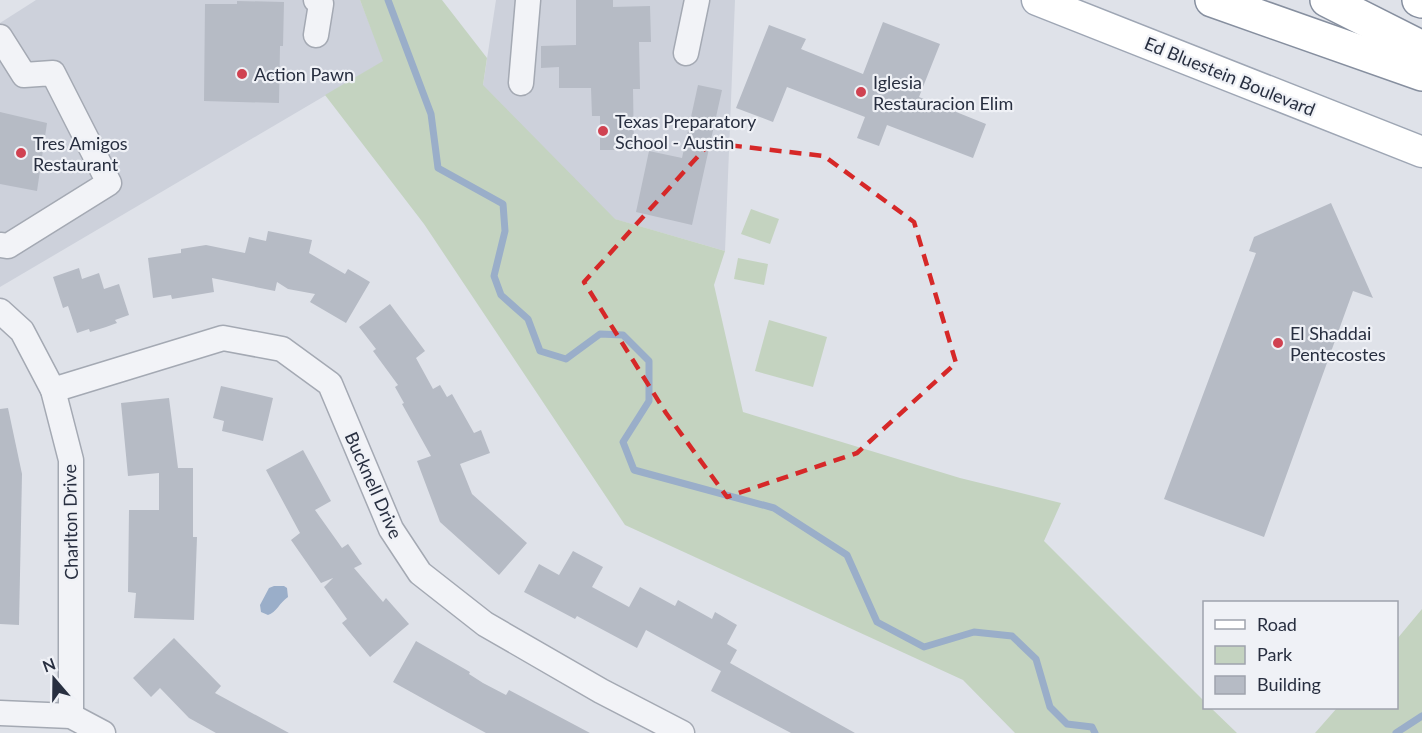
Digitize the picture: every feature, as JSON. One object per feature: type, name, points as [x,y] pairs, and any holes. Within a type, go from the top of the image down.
[{"type":"highway","points":[[1212,0],[1422,74]]},
{"type":"highway","points":[[1327,0],[1422,48]]},
{"type":"main road","name":"Ed Bluestein Boulevard","points":[[1037,0],[1422,152]]},
{"type":"street","points":[[316,0],[321,4],[316,35]]},
{"type":"street","points":[[521,83],[528,0]]},
{"type":"street","points":[[686,53],[697,0]]},
{"type":"street","points":[[0,37],[24,75],[53,74],[110,183],[8,246],[0,245]]},
{"type":"street","name":"Charlton Drive","points":[[0,311],[22,331],[52,390],[70,460],[71,716]]},
{"type":"street","name":"Bucknell Drive","points":[[52,390],[223,338],[282,349],[330,384],[391,529],[420,573],[485,624],[601,691],[682,733]]},
{"type":"street","points":[[0,713],[71,716],[103,733]]},
{"type":"highlighted area","points":[[710,143],[824,156],[914,222],[956,363],[857,453],[727,497],[666,413],[584,282]]},
{"type":"shaded area","points":[[36,0],[360,0],[384,61],[0,287],[0,23]]},
{"type":"shaded area","name":"Texas Preparatory School - Austin","points":[[496,0],[735,0],[725,251],[469,177]]},
{"type":"green space","points":[[360,0],[442,0],[487,58],[483,85],[615,219],[725,251],[714,285],[743,412],[960,478],[1061,503],[1044,541],[1203,700],[1203,709],[1212,709],[1237,733],[1015,733],[963,680],[625,525],[424,224],[325,95],[383,61]]},
{"type":"green space","points":[[751,209],[779,219],[770,244],[741,234]]},
{"type":"green space","points":[[738,258],[768,264],[764,285],[734,279]]},
{"type":"green space","points":[[769,320],[827,337],[813,387],[755,371]]},
{"type":"green space","points":[[1422,609],[1422,733],[1315,733],[1336,709],[1398,709],[1398,638]]},
{"type":"water","points":[[274,586],[287,588],[288,597],[268,615],[261,612],[260,605],[269,588]]},
{"type":"building","points":[[576,0],[613,0],[613,7],[650,6],[651,42],[639,42],[640,89],[633,89],[634,150],[600,150],[600,116],[592,116],[591,88],[559,88],[559,67],[541,68],[541,46],[576,45]]},
{"type":"building","name":"Action Pawn","points":[[237,1],[284,2],[283,46],[280,46],[279,103],[204,101],[205,4],[237,4]]},
{"type":"building","name":"Iglesia Restauracion Elim","points":[[883,22],[940,44],[919,97],[986,124],[973,158],[887,125],[879,146],[857,138],[865,117],[787,87],[773,122],[736,108],[769,25],[806,39],[801,49],[863,74]]},
{"type":"building","points":[[698,85],[722,90],[692,225],[636,212],[649,151],[682,158]]},
{"type":"building","name":"Tres Amigos Restaurant","points":[[0,112],[47,123],[37,191],[0,184]]},
{"type":"building","name":"El Shaddai Pentecostes","points":[[1331,203],[1373,298],[1353,291],[1264,537],[1164,499],[1256,253],[1249,251],[1254,237]]},
{"type":"building","points":[[268,231],[312,240],[309,253],[345,274],[348,269],[370,282],[346,323],[310,302],[315,294],[288,289],[277,282],[275,291],[212,278],[214,292],[172,299],[171,295],[153,298],[148,258],[181,253],[181,249],[206,245],[245,253],[249,237],[266,241]]},
{"type":"building","points":[[79,268],[82,279],[99,273],[104,289],[119,284],[129,315],[115,320],[117,323],[106,327],[77,333],[68,306],[63,308],[53,277]]},
{"type":"building","points":[[390,304],[425,351],[416,358],[433,389],[440,385],[447,397],[452,394],[474,433],[481,430],[490,453],[460,464],[472,494],[527,543],[499,575],[440,522],[417,461],[431,456],[402,404],[404,403],[395,387],[398,385],[373,351],[376,349],[359,327]]},
{"type":"building","points":[[221,386],[273,398],[263,441],[222,431],[224,421],[213,418]]},
{"type":"building","points":[[169,398],[178,468],[193,468],[193,537],[197,537],[194,620],[134,618],[136,593],[128,592],[129,510],[159,510],[159,473],[128,476],[121,403]]},
{"type":"building","points":[[8,408],[22,474],[19,625],[0,624],[0,409]]},
{"type":"building","points":[[303,450],[331,501],[315,510],[342,548],[348,544],[362,564],[354,568],[383,602],[386,598],[409,624],[370,657],[342,623],[347,619],[324,587],[333,578],[321,583],[291,540],[300,533],[266,470]]},
{"type":"building","points":[[573,551],[603,567],[592,587],[629,607],[640,587],[675,606],[678,600],[712,619],[715,612],[737,625],[727,644],[737,650],[730,663],[855,733],[791,733],[711,691],[721,671],[646,630],[637,648],[577,616],[575,619],[524,592],[539,564],[559,575]]},
{"type":"building","points":[[174,638],[221,686],[215,693],[289,733],[216,733],[189,718],[160,688],[151,697],[133,678]]},
{"type":"building","points":[[416,641],[470,672],[469,674],[483,683],[506,695],[509,690],[590,733],[486,733],[393,682]]},
{"type":"waterway","points":[[388,0],[431,114],[438,168],[503,204],[505,231],[494,276],[501,295],[528,319],[540,351],[566,359],[600,334],[623,335],[649,361],[649,401],[623,442],[634,470],[774,508],[847,555],[877,622],[924,647],[974,632],[1012,636],[1036,659],[1050,707],[1067,724],[1092,727],[1095,733]]},
{"type":"waterway","points":[[1396,733],[1422,716]]},
{"type":"place","name":"Action Pawn","points":[[242,74]]},
{"type":"place","name":"Iglesia Restauracion Elim","points":[[861,92]]},
{"type":"place","name":"Texas Preparatory School - Austin","points":[[603,131]]},
{"type":"place","name":"Tres Amigos Restaurant","points":[[21,153]]},
{"type":"place","name":"El Shaddai Pentecostes","points":[[1278,343]]}]
